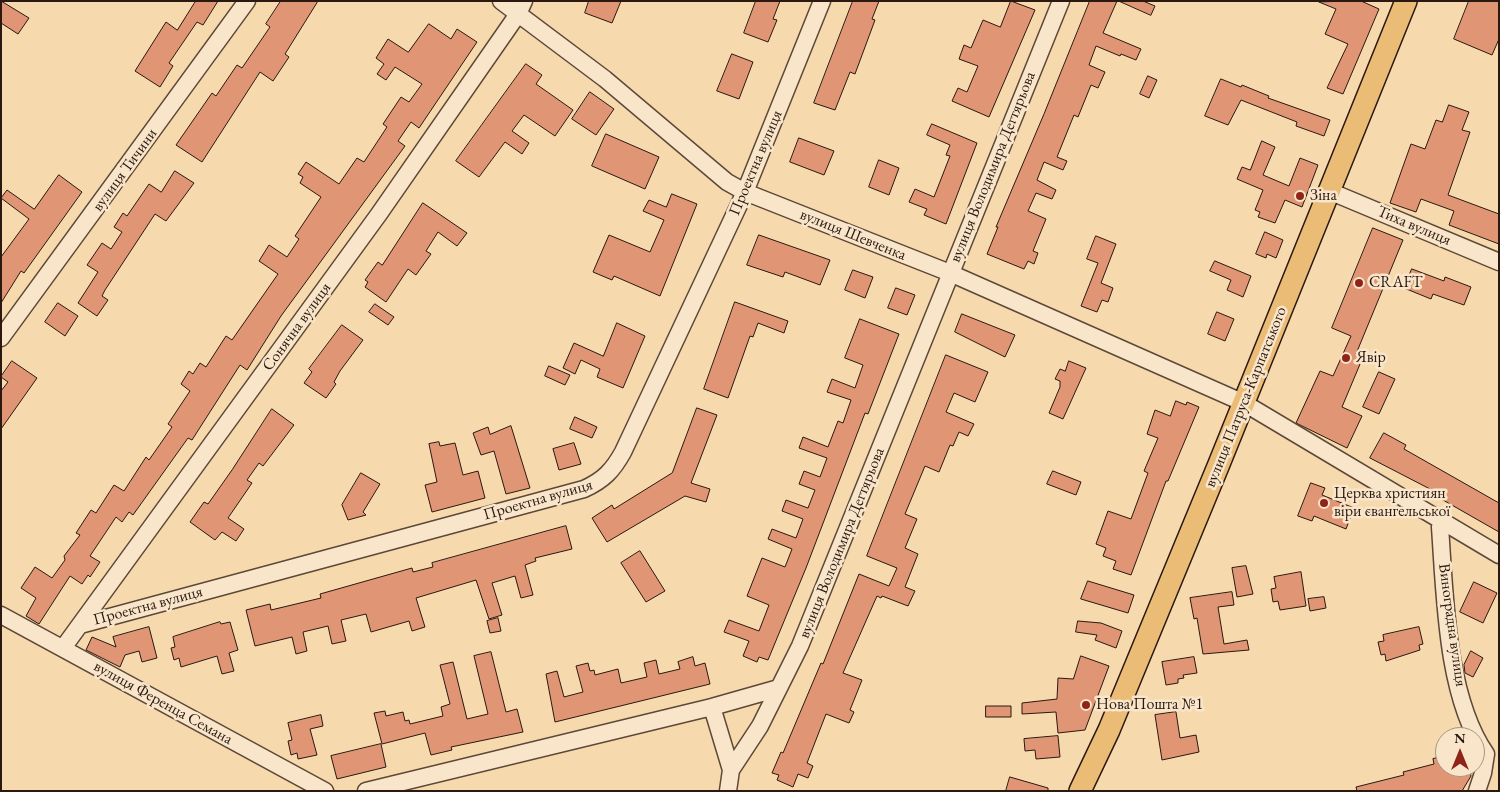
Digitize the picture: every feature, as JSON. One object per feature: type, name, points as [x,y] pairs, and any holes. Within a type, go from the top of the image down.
[{"type":"main road","name":"вулиця Патруса-Карпатського","points":[[1080,791],[1109,730],[1244,403],[1406,1]]},
{"type":"street","name":"вулиця Тичини","points":[[1,338],[247,1]]},
{"type":"street","name":"вулиця Шевченка","points":[[501,1],[521,8],[727,182],[745,192],[950,273],[1244,403],[1499,555]]},
{"type":"street","name":"Проектна вулиця","points":[[80,625],[575,491],[601,481],[612,471],[623,452],[745,192],[822,1]]},
{"type":"street","name":"вулиця Володимира Дегтярьова","points":[[731,770],[760,726],[800,646],[1061,1]]},
{"type":"street","name":"Сонячна вулиця","points":[[63,648],[379,214],[521,8]]},
{"type":"street","name":"Тиха вулиця","points":[[1329,191],[1499,262]]},
{"type":"street","name":"Виноградна вулиця","points":[[1442,521],[1440,528],[1454,668],[1468,717],[1478,742],[1492,759],[1483,773],[1477,791]]},
{"type":"street","name":"вулиця Ференца Семана","points":[[1,615],[325,791]]},
{"type":"street","points":[[366,791],[712,707],[779,688]]},
{"type":"street","points":[[712,707],[731,770],[728,791]]},
{"type":"building","points":[[1,1],[29,18],[18,34],[1,23]]},
{"type":"building","points":[[196,1],[218,1],[203,25],[197,22],[169,63],[173,66],[160,87],[135,71],[166,22],[177,30]]},
{"type":"building","points":[[281,1],[318,1],[285,54],[289,57],[273,81],[260,72],[202,162],[176,145],[212,93],[216,96],[237,65],[242,68],[270,27],[266,24]]},
{"type":"building","points":[[589,1],[621,1],[612,23],[585,13]]},
{"type":"building","points":[[756,1],[780,1],[773,19],[777,20],[768,42],[744,33]]},
{"type":"building","points":[[853,1],[879,1],[872,19],[875,20],[855,74],[850,72],[835,110],[814,103]]},
{"type":"building","points":[[1011,1],[1035,10],[989,117],[952,101],[958,88],[967,92],[978,66],[959,59],[964,45],[971,48],[983,20],[1000,27]]},
{"type":"building","points":[[1090,1],[1117,1],[1103,33],[1141,49],[1136,60],[1121,54],[1120,56],[1096,46],[1089,65],[1105,72],[1098,88],[1091,85],[1078,117],[1074,115],[1057,157],[1067,161],[1063,170],[1044,162],[1037,180],[1056,190],[1052,199],[1036,193],[1028,211],[1046,219],[1033,251],[1038,253],[1034,264],[1028,261],[1024,269],[987,254],[998,227],[996,227]]},
{"type":"building","points":[[1119,1],[1143,1],[1155,6],[1151,15]]},
{"type":"building","points":[[1361,1],[1379,9],[1343,94],[1327,88],[1348,44],[1325,34],[1336,9],[1319,2]]},
{"type":"building","points":[[1469,1],[1499,1],[1499,39],[1492,55],[1454,39]]},
{"type":"building","points":[[429,24],[451,39],[457,29],[477,42],[419,128],[411,122],[398,141],[405,146],[281,316],[247,370],[240,365],[192,440],[188,438],[133,515],[129,512],[122,522],[116,517],[90,556],[100,562],[90,577],[88,575],[82,584],[70,576],[39,624],[26,616],[36,598],[21,588],[35,567],[52,578],[65,560],[64,556],[80,535],[76,533],[91,510],[96,513],[114,485],[124,491],[146,457],[149,460],[172,427],[168,424],[190,391],[181,384],[189,371],[193,374],[200,363],[206,367],[226,336],[232,340],[278,274],[259,261],[269,245],[287,257],[299,239],[295,236],[321,197],[300,183],[303,177],[298,174],[306,162],[339,184],[357,158],[364,162],[387,127],[383,124],[401,97],[409,102],[422,84],[395,67],[386,80],[377,74],[384,64],[376,58],[388,39],[408,52]]},
{"type":"building","points":[[732,54],[753,62],[739,99],[717,91]]},
{"type":"building","points":[[526,64],[542,75],[536,84],[573,110],[555,136],[524,115],[512,131],[529,143],[522,154],[505,142],[479,177],[456,161]]},
{"type":"building","points":[[1148,76],[1157,80],[1149,98],[1140,94]]},
{"type":"building","points":[[1221,79],[1241,87],[1242,85],[1269,96],[1268,98],[1330,120],[1324,136],[1296,126],[1297,122],[1241,100],[1228,125],[1205,116]]},
{"type":"building","points":[[590,92],[614,109],[596,135],[572,119]]},
{"type":"building","points":[[1449,105],[1469,112],[1462,130],[1470,132],[1448,195],[1499,214],[1499,244],[1449,225],[1454,211],[1421,199],[1416,212],[1390,203],[1411,144],[1425,149],[1436,120],[1442,122]]},
{"type":"building","points":[[932,124],[977,143],[946,224],[924,215],[927,209],[909,202],[915,189],[934,197],[950,156],[946,155],[950,145],[927,135]]},
{"type":"building","points":[[606,134],[659,157],[645,189],[592,166]]},
{"type":"building","points":[[799,138],[834,151],[824,175],[790,162]]},
{"type":"building","points":[[1262,141],[1275,147],[1263,175],[1289,186],[1300,158],[1318,165],[1302,207],[1285,200],[1275,223],[1258,217],[1260,212],[1255,210],[1263,190],[1237,179],[1242,167],[1250,170]]},
{"type":"building","points":[[879,160],[899,168],[889,195],[869,187]]},
{"type":"building","points":[[175,171],[194,183],[166,221],[155,214],[105,290],[102,296],[108,300],[97,316],[78,303],[98,272],[87,265],[102,243],[111,249],[122,232],[114,227],[123,213],[127,216],[149,184],[161,192]]},
{"type":"building","points":[[59,175],[82,192],[24,273],[21,271],[1,303],[1,257],[29,219],[1,198],[7,190],[34,209]]},
{"type":"building","points":[[672,194],[697,204],[660,296],[614,276],[612,280],[593,272],[609,235],[650,252],[664,220],[643,211],[649,200],[666,207]]},
{"type":"building","points":[[423,203],[467,233],[457,246],[438,232],[426,251],[431,254],[416,275],[408,269],[386,302],[365,287],[368,282],[365,280],[378,262],[382,265]]},
{"type":"building","points":[[1373,228],[1403,240],[1356,354],[1363,357],[1342,407],[1362,416],[1347,448],[1296,423],[1320,371],[1333,376],[1351,336],[1332,328]]},
{"type":"building","points":[[1265,232],[1283,240],[1276,258],[1267,254],[1266,258],[1256,254]]},
{"type":"building","points":[[759,235],[830,260],[820,285],[785,272],[783,277],[747,265]]},
{"type":"building","points":[[1096,236],[1116,244],[1101,283],[1113,288],[1108,302],[1102,300],[1097,312],[1081,306],[1098,263],[1087,259]]},
{"type":"building","points":[[1215,261],[1251,276],[1243,297],[1227,290],[1231,280],[1210,271]]},
{"type":"building","points":[[1412,269],[1444,281],[1445,277],[1471,287],[1464,305],[1433,294],[1431,299],[1404,288]]},
{"type":"building","points":[[853,270],[873,277],[865,298],[845,290]]},
{"type":"building","points":[[896,288],[915,295],[907,315],[888,308]]},
{"type":"building","points":[[735,302],[788,321],[784,333],[758,323],[753,337],[750,336],[728,398],[704,389]]},
{"type":"building","points":[[58,303],[78,316],[65,336],[45,322]]},
{"type":"building","points":[[375,304],[394,317],[388,325],[369,312]]},
{"type":"building","points":[[1217,312],[1234,319],[1225,341],[1208,334]]},
{"type":"building","points":[[962,314],[1015,335],[1005,357],[955,332]]},
{"type":"building","points":[[860,319],[899,334],[868,414],[865,413],[806,568],[768,660],[759,657],[757,662],[743,656],[749,641],[724,632],[729,620],[759,631],[769,605],[747,596],[762,558],[785,567],[792,549],[768,539],[772,529],[796,538],[803,519],[782,511],[786,500],[808,508],[815,490],[799,484],[804,471],[820,477],[827,458],[799,448],[803,437],[828,447],[838,421],[843,423],[851,400],[827,392],[832,379],[855,388],[863,365],[845,358]]},
{"type":"building","points":[[617,323],[645,336],[623,388],[597,377],[600,369],[581,360],[575,374],[563,368],[574,343],[603,356]]},
{"type":"building","points":[[342,325],[363,340],[340,371],[334,382],[336,384],[326,398],[304,383],[312,372],[309,369]]},
{"type":"building","points":[[946,355],[988,372],[975,402],[954,393],[946,412],[974,424],[968,436],[959,432],[953,446],[950,445],[939,472],[925,466],[905,514],[917,519],[905,548],[918,554],[905,587],[915,591],[908,606],[882,596],[881,598],[877,596],[843,673],[862,680],[850,710],[854,712],[849,723],[826,714],[807,763],[813,766],[808,778],[798,774],[793,787],[777,780],[779,775],[772,773],[781,752],[783,753],[821,663],[823,664],[859,574],[889,586],[897,568],[867,556]]},
{"type":"building","points":[[12,361],[37,378],[1,429],[1,391],[8,382],[1,377]]},
{"type":"building","points":[[1069,361],[1086,368],[1063,419],[1049,413],[1060,387],[1060,381],[1055,379],[1060,369],[1065,371]]},
{"type":"building","points":[[549,366],[570,375],[565,385],[545,376]]},
{"type":"building","points":[[1379,372],[1395,379],[1379,414],[1363,407]]},
{"type":"building","points":[[1176,401],[1186,405],[1187,402],[1199,407],[1168,481],[1166,481],[1131,575],[1113,569],[1116,561],[1103,556],[1106,548],[1096,544],[1108,511],[1131,519],[1148,473],[1144,471],[1158,438],[1147,434],[1155,410],[1170,416]]},
{"type":"building","points":[[697,408],[717,415],[691,483],[710,489],[706,502],[685,496],[607,542],[592,518],[612,505],[614,509],[672,473]]},
{"type":"building","points":[[272,409],[294,425],[263,466],[259,463],[247,480],[252,483],[228,518],[244,529],[236,541],[222,532],[215,540],[190,522],[204,502],[208,504]]},
{"type":"building","points":[[575,417],[597,427],[592,438],[570,429]]},
{"type":"building","points":[[511,426],[530,488],[506,494],[494,451],[481,455],[473,433],[488,427],[490,434]]},
{"type":"building","points":[[1384,433],[1406,445],[1404,449],[1499,503],[1499,532],[1429,492],[1430,489],[1370,458]]},
{"type":"building","points":[[439,442],[440,446],[455,443],[463,475],[478,471],[485,498],[432,512],[425,485],[437,482],[429,444]]},
{"type":"building","points":[[574,443],[581,464],[559,470],[553,449]]},
{"type":"building","points":[[1053,471],[1081,482],[1076,495],[1047,484]]},
{"type":"building","points":[[361,473],[380,484],[363,512],[366,515],[348,520],[342,505]]},
{"type":"building","name":"Церква християн віри євангельської","points":[[1311,483],[1325,488],[1322,495],[1354,508],[1346,529],[1314,516],[1312,521],[1298,516]]},
{"type":"building","points":[[566,526],[572,549],[535,558],[536,561],[525,565],[533,595],[521,598],[515,576],[492,583],[502,615],[489,619],[476,580],[416,598],[425,627],[412,631],[409,621],[371,632],[366,614],[341,620],[346,641],[332,644],[328,626],[303,632],[307,651],[296,654],[292,637],[255,646],[246,610],[270,604],[271,610],[321,598],[320,594],[412,568],[413,572],[433,567],[432,563]]},
{"type":"building","points":[[640,551],[665,591],[646,602],[621,563]]},
{"type":"building","points":[[1246,566],[1253,594],[1237,597],[1232,568]]},
{"type":"building","points":[[1301,572],[1306,606],[1280,610],[1278,601],[1273,602],[1271,589],[1276,588],[1274,577]]},
{"type":"building","points":[[1088,581],[1134,595],[1128,613],[1081,599]]},
{"type":"building","points":[[1474,582],[1497,593],[1483,623],[1460,612]]},
{"type":"building","points":[[1232,592],[1234,605],[1218,607],[1224,644],[1247,640],[1249,650],[1203,654],[1197,618],[1194,619],[1190,598]]},
{"type":"building","points":[[1324,597],[1326,608],[1310,611],[1308,599]]},
{"type":"building","points":[[498,618],[501,631],[490,633],[487,621]]},
{"type":"building","points":[[1078,621],[1101,623],[1122,631],[1116,648],[1095,640],[1097,635],[1076,632]]},
{"type":"building","points":[[220,622],[221,624],[230,622],[238,650],[229,653],[234,671],[222,674],[217,656],[181,667],[179,658],[174,660],[171,648],[175,647],[173,637]]},
{"type":"building","points":[[149,627],[157,658],[142,662],[139,651],[125,655],[120,667],[86,650],[92,637],[116,647],[113,637]]},
{"type":"building","points":[[1419,627],[1423,644],[1419,645],[1420,650],[1386,661],[1385,654],[1381,655],[1378,642],[1384,641],[1383,635]]},
{"type":"building","points":[[1471,651],[1483,658],[1473,677],[1465,673],[1464,665]]},
{"type":"building","points":[[491,652],[506,712],[517,709],[523,732],[451,747],[452,750],[431,755],[425,733],[382,744],[374,713],[385,711],[386,716],[403,712],[405,721],[409,720],[410,724],[443,716],[441,707],[450,704],[440,665],[453,662],[467,719],[488,714],[474,656]]},
{"type":"building","points":[[1081,656],[1109,666],[1085,730],[1058,733],[1056,712],[1022,714],[1022,703],[1057,699],[1058,678],[1073,679]]},
{"type":"building","points":[[693,657],[695,666],[705,663],[710,684],[555,722],[546,674],[557,671],[564,697],[583,692],[576,666],[588,663],[590,671],[594,670],[595,675],[618,669],[621,683],[647,677],[644,663],[656,660],[659,674],[680,669],[678,662]]},
{"type":"building","points":[[1194,657],[1197,673],[1183,675],[1184,678],[1178,679],[1178,683],[1166,685],[1162,662]]},
{"type":"building","points":[[986,706],[1011,706],[1011,717],[986,717]]},
{"type":"building","points":[[1176,712],[1180,738],[1196,735],[1199,752],[1162,760],[1155,715]]},
{"type":"building","points":[[321,715],[323,726],[310,729],[317,755],[298,759],[297,753],[291,755],[288,741],[292,740],[288,723]]},
{"type":"building","points":[[1058,736],[1060,757],[1036,759],[1035,750],[1025,751],[1024,739]]},
{"type":"building","points":[[381,744],[386,767],[337,779],[331,756]]},
{"type":"building","points":[[1435,758],[1435,777],[1470,777],[1462,791],[1357,791],[1356,787],[1404,775],[1403,772],[1434,764],[1433,759]]},
{"type":"building","points":[[1010,777],[1048,788],[1048,791],[1006,791]]},
{"type":"place","name":"Зіна","points":[[1300,196]]},
{"type":"place","name":"CRAFT","points":[[1359,283]]},
{"type":"place","name":"Явір","points":[[1346,358]]},
{"type":"place","name":"Церква християн віри євангельської","points":[[1324,503]]},
{"type":"place","name":"Нова Пошта №1","points":[[1086,705]]}]
